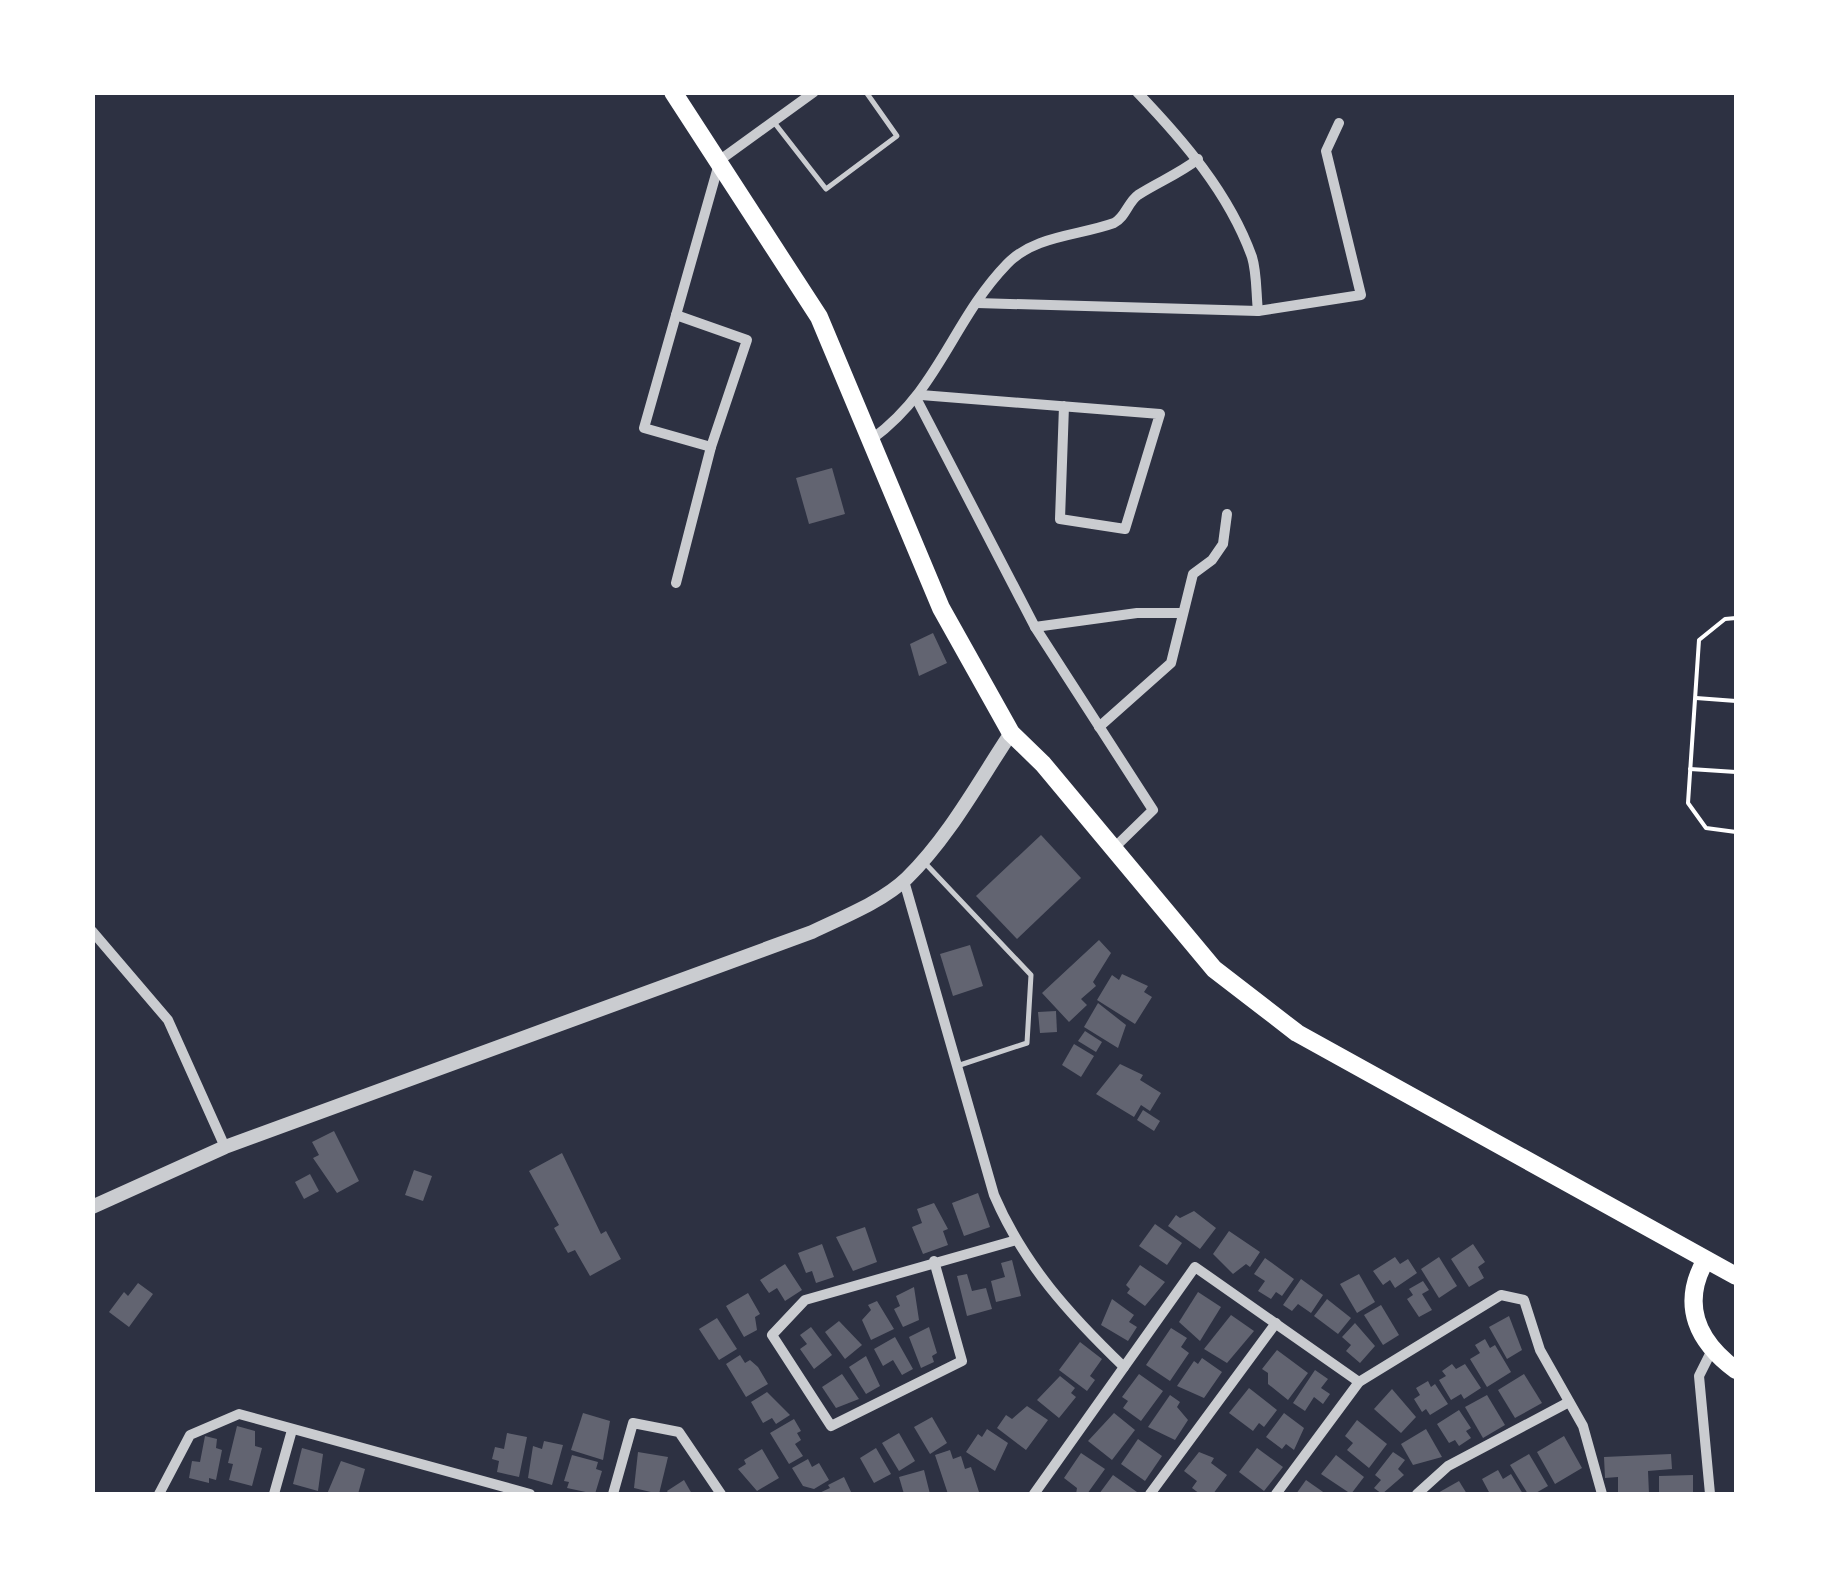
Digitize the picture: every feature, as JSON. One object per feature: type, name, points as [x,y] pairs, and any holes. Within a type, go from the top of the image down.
[{"type":"highway","points":[[674,92],[820,317],[940,608],[1011,733],[1043,764],[1214,970],[1261,1009],[1736,1276]]},
{"type":"highway","points":[[1705,1261],[1692,1293],[1693,1314],[1702,1339],[1736,1370]]},
{"type":"street","points":[[711,447],[644,428],[720,160],[814,92]]},
{"type":"street","points":[[1137,92],[1198,160],[1252,258],[1258,311]]},
{"type":"street","points":[[977,303],[1258,311],[1361,296],[1326,151],[1340,123]]},
{"type":"street","points":[[872,439],[919,398],[977,303],[1010,262],[1040,243],[1118,222],[1135,197],[1198,160]]},
{"type":"street","points":[[676,315],[747,340],[711,447],[676,583]]},
{"type":"street","points":[[919,398],[1064,406],[1160,414],[1126,529],[1060,519],[1064,406]]},
{"type":"street","points":[[919,398],[1035,627],[1152,810],[1111,850]]},
{"type":"street","points":[[1099,727],[1171,662],[1193,574],[1212,560],[1223,544],[1227,514]]},
{"type":"street","points":[[1035,627],[1137,613],[1181,613]]},
{"type":"street","points":[[92,1208],[225,1148],[812,932],[904,881],[1011,733]]},
{"type":"street","points":[[904,881],[994,1195],[1013,1240],[1046,1286],[1124,1367]]},
{"type":"street","points":[[92,931],[168,1020],[225,1148]]},
{"type":"street","points":[[934,1261],[962,1361],[832,1426],[772,1335],[805,1300],[934,1261],[1013,1240]]},
{"type":"street","points":[[1034,1494],[1195,1267],[1359,1382]]},
{"type":"street","points":[[1276,1494],[1359,1382],[1501,1295],[1524,1300],[1540,1350],[1583,1426],[1602,1494]]},
{"type":"street","points":[[1150,1494],[1276,1323]]},
{"type":"street","points":[[1710,1494],[1700,1376],[1712,1352]]},
{"type":"street","points":[[1417,1494],[1448,1466],[1569,1402]]},
{"type":"street","points":[[159,1494],[190,1435],[239,1414],[530,1494]]},
{"type":"street","points":[[613,1494],[633,1423],[679,1432],[721,1494]]},
{"type":"street","points":[[274,1494],[292,1430]]},
{"type":"lane","points":[[774,122],[826,189],[897,136],[866,92]]},
{"type":"lane","points":[[922,860],[1031,975],[1028,1043],[957,1066]]},
{"type":"path","points":[[1736,618],[1725,619],[1699,640],[1690,769],[1692,814],[1711,830],[1736,832]]},
{"type":"path","points":[[1694,698],[1736,700]]},
{"type":"path","points":[[1690,769],[1736,772]]},
{"type":"building","points":[[832,468],[845,514],[809,524],[796,478]]},
{"type":"building","points":[[933,633],[947,663],[919,676],[910,644]]},
{"type":"building","points":[[1041,835],[1081,878],[1017,939],[976,896]]},
{"type":"building","points":[[1099,940],[1111,953],[1093,982],[1096,986],[1081,999],[1087,1005],[1069,1022],[1042,993]]},
{"type":"building","points":[[970,945],[983,986],[953,996],[940,954]]},
{"type":"building","points":[[1122,974],[1148,986],[1144,992],[1152,997],[1135,1024],[1097,1000],[1112,975],[1119,980]]},
{"type":"building","points":[[1098,1003],[1126,1025],[1118,1048],[1084,1027]]},
{"type":"building","points":[[1056,1011],[1057,1032],[1040,1033],[1038,1012]]},
{"type":"building","points":[[1085,1031],[1102,1042],[1096,1052],[1078,1041]]},
{"type":"building","points":[[1074,1044],[1094,1056],[1081,1077],[1062,1065]]},
{"type":"building","points":[[1120,1064],[1143,1075],[1140,1080],[1161,1093],[1150,1111],[1141,1105],[1134,1117],[1096,1094]]},
{"type":"building","points":[[1143,1110],[1160,1121],[1154,1131],[1137,1120]]},
{"type":"building","points":[[334,1131],[359,1181],[337,1193],[313,1158],[319,1155],[312,1142]]},
{"type":"building","points":[[562,1153],[601,1234],[606,1231],[621,1259],[590,1276],[575,1250],[568,1253],[554,1228],[559,1225],[529,1171]]},
{"type":"building","points":[[414,1170],[432,1176],[423,1201],[405,1195]]},
{"type":"building","points":[[310,1174],[319,1191],[304,1199],[295,1182]]},
{"type":"building","points":[[978,1193],[990,1227],[964,1236],[952,1203]]},
{"type":"building","points":[[934,1203],[948,1229],[943,1231],[948,1245],[923,1254],[912,1227],[922,1223],[917,1209]]},
{"type":"building","points":[[1194,1211],[1216,1228],[1200,1249],[1168,1226],[1176,1215],[1180,1218]]},
{"type":"building","points":[[1155,1224],[1182,1243],[1167,1265],[1139,1246]]},
{"type":"building","points":[[865,1227],[877,1262],[853,1271],[836,1237]]},
{"type":"building","points":[[1229,1231],[1260,1252],[1250,1267],[1246,1264],[1233,1274],[1213,1254]]},
{"type":"building","points":[[822,1244],[834,1277],[816,1283],[812,1271],[806,1273],[798,1253]]},
{"type":"building","points":[[1473,1244],[1485,1262],[1478,1267],[1484,1278],[1469,1287],[1451,1259]]},
{"type":"building","points":[[1395,1257],[1400,1264],[1408,1259],[1417,1273],[1395,1288],[1390,1280],[1383,1285],[1373,1271]]},
{"type":"building","points":[[1439,1257],[1457,1286],[1439,1298],[1421,1269]]},
{"type":"building","points":[[1265,1258],[1294,1279],[1282,1296],[1276,1292],[1271,1299],[1258,1291],[1265,1281],[1254,1274]]},
{"type":"building","points":[[1012,1260],[1021,1296],[996,1302],[991,1281],[1005,1277],[1001,1263]]},
{"type":"building","points":[[785,1264],[802,1290],[785,1301],[777,1288],[769,1293],[760,1280]]},
{"type":"building","points":[[1140,1265],[1165,1282],[1145,1306],[1127,1293],[1130,1289],[1126,1285]]},
{"type":"building","points":[[967,1274],[972,1291],[986,1288],[992,1309],[967,1316],[957,1276]]},
{"type":"building","points":[[1359,1274],[1375,1302],[1357,1313],[1340,1284]]},
{"type":"building","points":[[1301,1279],[1323,1295],[1311,1313],[1298,1304],[1292,1311],[1283,1305]]},
{"type":"building","points":[[1423,1281],[1429,1290],[1422,1294],[1432,1310],[1419,1317],[1407,1299],[1413,1295],[1409,1289]]},
{"type":"building","points":[[138,1283],[153,1294],[129,1327],[109,1312],[124,1292],[128,1296]]},
{"type":"building","points":[[914,1287],[919,1320],[903,1327],[894,1309],[900,1306],[896,1296]]},
{"type":"building","points":[[1198,1292],[1221,1307],[1200,1341],[1179,1322]]},
{"type":"building","points":[[748,1293],[760,1314],[755,1317],[757,1330],[744,1337],[726,1306]]},
{"type":"building","points":[[1112,1299],[1134,1315],[1129,1322],[1137,1327],[1128,1341],[1101,1325]]},
{"type":"building","points":[[1327,1299],[1351,1318],[1338,1334],[1314,1316]]},
{"type":"building","points":[[877,1301],[894,1329],[871,1340],[862,1320],[871,1310],[868,1305]]},
{"type":"building","points":[[1381,1305],[1399,1335],[1383,1345],[1364,1315]]},
{"type":"building","points":[[1231,1315],[1254,1331],[1227,1363],[1204,1349]]},
{"type":"building","points":[[1509,1316],[1522,1350],[1507,1359],[1489,1327]]},
{"type":"building","points":[[717,1318],[737,1349],[719,1360],[699,1329]]},
{"type":"building","points":[[839,1321],[862,1345],[845,1359],[825,1332]]},
{"type":"building","points":[[1355,1323],[1375,1346],[1360,1363],[1346,1351],[1351,1345],[1342,1337]]},
{"type":"building","points":[[811,1327],[832,1355],[814,1369],[800,1349],[807,1344],[800,1335]]},
{"type":"building","points":[[929,1327],[937,1353],[932,1356],[934,1362],[921,1368],[909,1337]]},
{"type":"building","points":[[1171,1328],[1187,1338],[1181,1347],[1189,1353],[1170,1381],[1146,1365]]},
{"type":"building","points":[[895,1337],[913,1369],[902,1375],[893,1360],[883,1366],[874,1349]]},
{"type":"building","points":[[1485,1339],[1490,1348],[1495,1345],[1511,1372],[1487,1387],[1470,1359],[1480,1353],[1475,1345]]},
{"type":"building","points":[[1080,1342],[1102,1359],[1090,1376],[1095,1380],[1087,1391],[1059,1370]]},
{"type":"building","points":[[1277,1350],[1308,1373],[1288,1400],[1268,1384],[1268,1373],[1262,1369]]},
{"type":"building","points":[[740,1355],[745,1363],[750,1360],[758,1367],[768,1384],[746,1397],[726,1364]]},
{"type":"building","points":[[866,1356],[880,1386],[866,1394],[849,1367]]},
{"type":"building","points":[[1202,1358],[1222,1372],[1204,1398],[1177,1386],[1194,1361],[1198,1364]]},
{"type":"building","points":[[1452,1364],[1456,1369],[1465,1364],[1481,1388],[1464,1399],[1461,1394],[1451,1400],[1439,1380],[1446,1376],[1442,1371]]},
{"type":"building","points":[[1315,1370],[1328,1379],[1321,1388],[1330,1394],[1323,1404],[1314,1397],[1305,1411],[1293,1403]]},
{"type":"building","points":[[842,1374],[859,1399],[836,1408],[822,1387]]},
{"type":"building","points":[[1139,1374],[1163,1391],[1141,1421],[1123,1408],[1128,1401],[1122,1397]]},
{"type":"building","points":[[1524,1374],[1542,1403],[1515,1418],[1498,1390]]},
{"type":"building","points":[[1060,1376],[1075,1388],[1071,1393],[1076,1397],[1059,1418],[1037,1400]]},
{"type":"building","points":[[1428,1381],[1431,1387],[1435,1384],[1448,1404],[1430,1415],[1426,1409],[1422,1412],[1414,1399],[1420,1395],[1416,1388]]},
{"type":"building","points":[[1249,1388],[1277,1410],[1264,1427],[1259,1423],[1253,1431],[1229,1413]]},
{"type":"building","points":[[1392,1389],[1416,1417],[1401,1433],[1374,1409]]},
{"type":"building","points":[[767,1392],[790,1415],[776,1424],[772,1418],[763,1423],[751,1402]]},
{"type":"building","points":[[1170,1395],[1180,1402],[1177,1407],[1188,1420],[1175,1440],[1148,1427]]},
{"type":"building","points":[[1487,1395],[1505,1425],[1483,1438],[1465,1407]]},
{"type":"building","points":[[1027,1406],[1048,1420],[1026,1450],[997,1428],[1006,1415],[1012,1419]]},
{"type":"building","points":[[1459,1410],[1471,1428],[1466,1431],[1471,1438],[1459,1446],[1455,1440],[1449,1443],[1437,1424]]},
{"type":"building","points":[[583,1413],[610,1421],[603,1460],[571,1450]]},
{"type":"building","points":[[1114,1413],[1135,1430],[1112,1460],[1088,1441]]},
{"type":"building","points":[[1284,1413],[1304,1428],[1294,1450],[1286,1444],[1282,1449],[1266,1437]]},
{"type":"building","points":[[932,1417],[947,1443],[930,1454],[914,1427]]},
{"type":"building","points":[[794,1419],[801,1431],[797,1433],[801,1440],[795,1444],[803,1456],[789,1464],[770,1433]]},
{"type":"building","points":[[1357,1420],[1387,1444],[1369,1468],[1347,1450],[1353,1443],[1345,1436]]},
{"type":"building","points":[[237,1426],[255,1431],[255,1446],[262,1448],[252,1486],[229,1480],[233,1464],[228,1463]]},
{"type":"building","points":[[987,1429],[1008,1443],[995,1471],[966,1452],[978,1434],[982,1437]]},
{"type":"building","points":[[1426,1429],[1442,1457],[1413,1465],[1401,1444]]},
{"type":"building","points":[[507,1433],[527,1437],[519,1477],[497,1472],[499,1461],[492,1459],[495,1447],[504,1449]]},
{"type":"building","points":[[899,1433],[915,1461],[899,1471],[882,1443]]},
{"type":"building","points":[[205,1436],[217,1439],[216,1448],[222,1450],[216,1480],[209,1478],[209,1483],[189,1478],[192,1461],[200,1462]]},
{"type":"building","points":[[1564,1436],[1582,1468],[1555,1484],[1537,1452]]},
{"type":"building","points":[[1138,1439],[1162,1456],[1145,1481],[1121,1464]]},
{"type":"building","points":[[544,1441],[563,1445],[552,1485],[528,1478],[533,1446],[542,1449]]},
{"type":"building","points":[[302,1448],[323,1454],[318,1491],[293,1484]]},
{"type":"building","points":[[876,1448],[891,1474],[874,1483],[860,1458]]},
{"type":"building","points":[[1257,1448],[1283,1467],[1264,1491],[1239,1472]]},
{"type":"building","points":[[762,1449],[779,1478],[757,1491],[738,1469],[746,1464],[744,1460]]},
{"type":"building","points":[[950,1450],[953,1459],[961,1456],[965,1469],[971,1467],[979,1492],[948,1494],[935,1455]]},
{"type":"building","points":[[638,1452],[668,1457],[659,1494],[634,1488]]},
{"type":"building","points":[[1199,1452],[1214,1458],[1211,1463],[1227,1475],[1213,1494],[1200,1494],[1192,1488],[1197,1481],[1184,1471]]},
{"type":"building","points":[[1393,1452],[1405,1460],[1398,1469],[1404,1475],[1382,1494],[1374,1488],[1381,1480],[1375,1475]]},
{"type":"building","points":[[1081,1453],[1105,1469],[1087,1494],[1076,1494],[1077,1488],[1064,1478]]},
{"type":"building","points":[[1529,1454],[1548,1486],[1534,1494],[1528,1494],[1510,1465]]},
{"type":"building","points":[[1671,1454],[1672,1469],[1648,1471],[1649,1494],[1618,1494],[1618,1477],[1605,1478],[1604,1457]]},
{"type":"building","points":[[572,1455],[598,1462],[596,1469],[602,1471],[595,1494],[567,1488],[569,1482],[564,1481]]},
{"type":"building","points":[[1336,1455],[1364,1477],[1351,1494],[1321,1474]]},
{"type":"building","points":[[808,1459],[812,1467],[819,1463],[829,1480],[814,1489],[803,1486],[792,1468]]},
{"type":"building","points":[[341,1461],[365,1469],[358,1494],[327,1494]]},
{"type":"building","points":[[924,1470],[930,1494],[904,1494],[899,1477]]},
{"type":"building","points":[[1498,1470],[1503,1479],[1511,1474],[1523,1494],[1490,1494],[1482,1479]]},
{"type":"building","points":[[1113,1475],[1137,1492],[1136,1494],[1099,1494]]},
{"type":"building","points":[[1693,1475],[1693,1494],[1659,1494],[1659,1476]]},
{"type":"building","points":[[844,1477],[852,1494],[817,1494],[830,1488],[828,1485]]},
{"type":"building","points":[[684,1480],[692,1494],[669,1494],[667,1491]]},
{"type":"building","points":[[1306,1480],[1326,1494],[1296,1494]]},
{"type":"building","points":[[1459,1481],[1467,1494],[1436,1494]]}]
